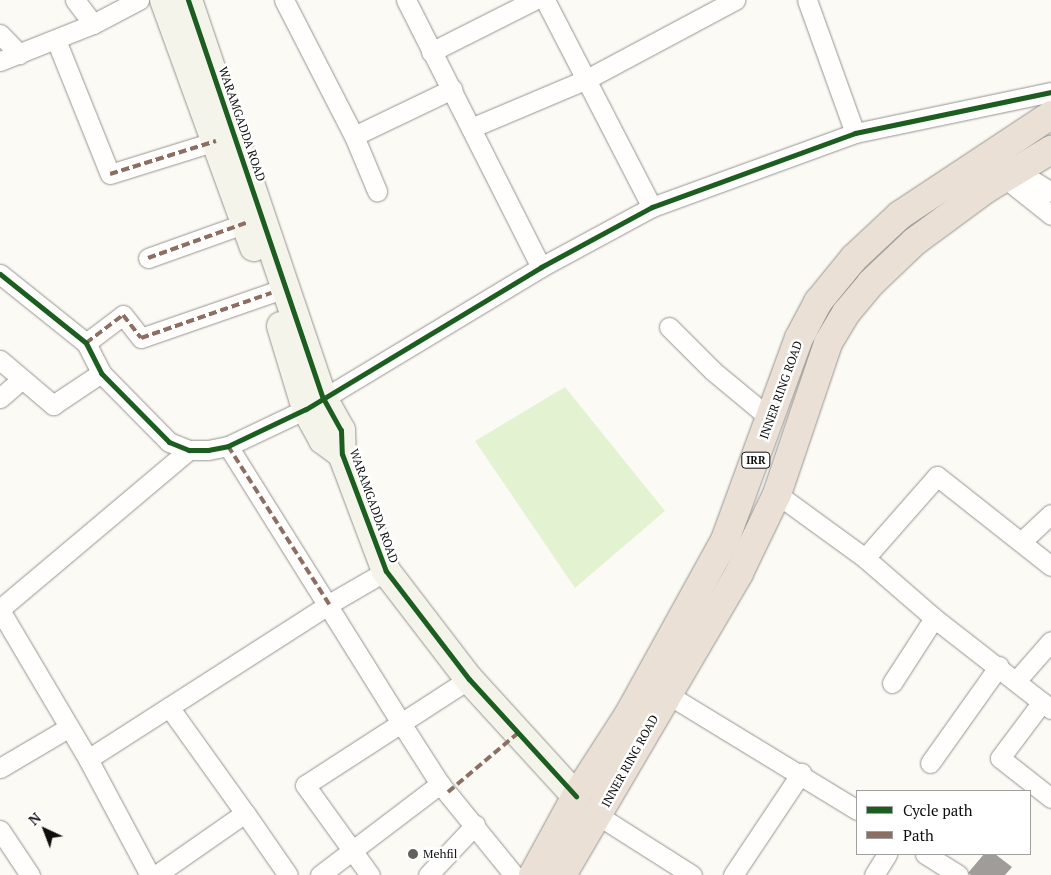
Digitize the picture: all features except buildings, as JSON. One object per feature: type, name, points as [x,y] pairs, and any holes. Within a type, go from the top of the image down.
[{"type":"highway","name":"INNER RING ROAD","points":[[533,875],[576,796],[629,714],[725,540],[771,419],[799,338],[818,302],[854,258],[900,215],[1051,115]]},
{"type":"highway","name":"INNER RING ROAD","points":[[562,875],[599,816],[667,694],[730,589],[777,494],[828,343],[846,313],[870,283],[914,242],[1011,174],[1051,150]]},
{"type":"highway","points":[[706,574],[730,589]]},
{"type":"street","points":[[75,0],[93,24]]},
{"type":"street","points":[[0,62],[93,24],[139,0]]},
{"type":"street","name":"WARAMGADDA ROAD","points":[[164,0],[271,293],[314,404]]},
{"type":"street","name":"WARAMGADDA ROAD","points":[[188,0],[314,404],[323,440],[342,454],[386,570],[469,679],[576,796]]},
{"type":"street","points":[[284,0],[354,136],[377,191]]},
{"type":"street","points":[[406,0],[541,267]]},
{"type":"street","points":[[431,52],[534,0]]},
{"type":"street","points":[[545,0],[652,207]]},
{"type":"street","points":[[807,0],[854,133]]},
{"type":"street","points":[[471,128],[587,79],[731,1]]},
{"type":"street","points":[[0,34],[19,54]]},
{"type":"street","points":[[56,40],[110,174],[216,140]]},
{"type":"street","points":[[354,136],[452,89]]},
{"type":"street","points":[[0,274],[86,343],[100,373],[169,442],[189,450],[228,446],[314,404],[541,267],[652,207],[854,133],[1051,92]]},
{"type":"street","points":[[1011,174],[1051,192]]},
{"type":"street","points":[[1011,174],[1051,216]]},
{"type":"street","points":[[148,258],[246,223]]},
{"type":"street","points":[[86,343],[124,315],[141,338],[271,293]]},
{"type":"street","points":[[669,327],[713,371],[771,419]]},
{"type":"street","points":[[0,360],[53,405],[100,373]]},
{"type":"street","points":[[0,398],[22,379]]},
{"type":"street","points":[[228,446],[329,604],[440,784],[476,824],[514,875]]},
{"type":"street","points":[[150,875],[88,759],[0,610],[189,450]]},
{"type":"street","points":[[865,558],[937,476],[1051,566]]},
{"type":"street","points":[[777,494],[865,558],[934,618],[1000,666],[1046,705],[1000,758],[1051,798]]},
{"type":"street","points":[[1021,542],[1051,514]]},
{"type":"street","points":[[88,759],[329,604],[386,570]]},
{"type":"street","points":[[892,683],[934,618]]},
{"type":"street","points":[[1016,681],[1051,641]]},
{"type":"street","points":[[930,763],[1000,666]]},
{"type":"street","points":[[370,875],[305,785],[469,679]]},
{"type":"street","points":[[667,694],[801,774],[856,809]]},
{"type":"street","points":[[170,707],[288,875]]},
{"type":"street","points":[[0,768],[68,728]]},
{"type":"street","points":[[733,875],[801,774]]},
{"type":"street","points":[[320,875],[440,784]]},
{"type":"street","points":[[156,875],[245,813]]},
{"type":"street","points":[[599,816],[692,875]]},
{"type":"street","points":[[428,875],[476,824]]},
{"type":"street","points":[[0,830],[30,875]]},
{"type":"street","points":[[874,875],[886,855]]},
{"type":"street","points":[[927,855],[958,875]]},
{"type":"green space","points":[[565,387],[665,511],[575,588],[475,441]]},
{"type":"marked path","points":[[110,174],[216,141]]},
{"type":"marked path","points":[[148,258],[246,223]]},
{"type":"marked path","points":[[86,343],[123,315],[141,338],[271,293]]},
{"type":"marked path","points":[[228,446],[329,604]]},
{"type":"marked path","points":[[448,792],[518,733]]},
{"type":"cycle path","points":[[188,0],[323,398],[341,430],[342,454],[386,571],[469,679],[576,796]]},
{"type":"cycle path","points":[[0,274],[86,343],[101,373],[169,442],[189,450],[208,450],[228,446],[306,409],[541,267],[652,207],[855,133],[1051,92]]},
{"type":"place","name":"Mehfil","points":[[413,854]]}]
